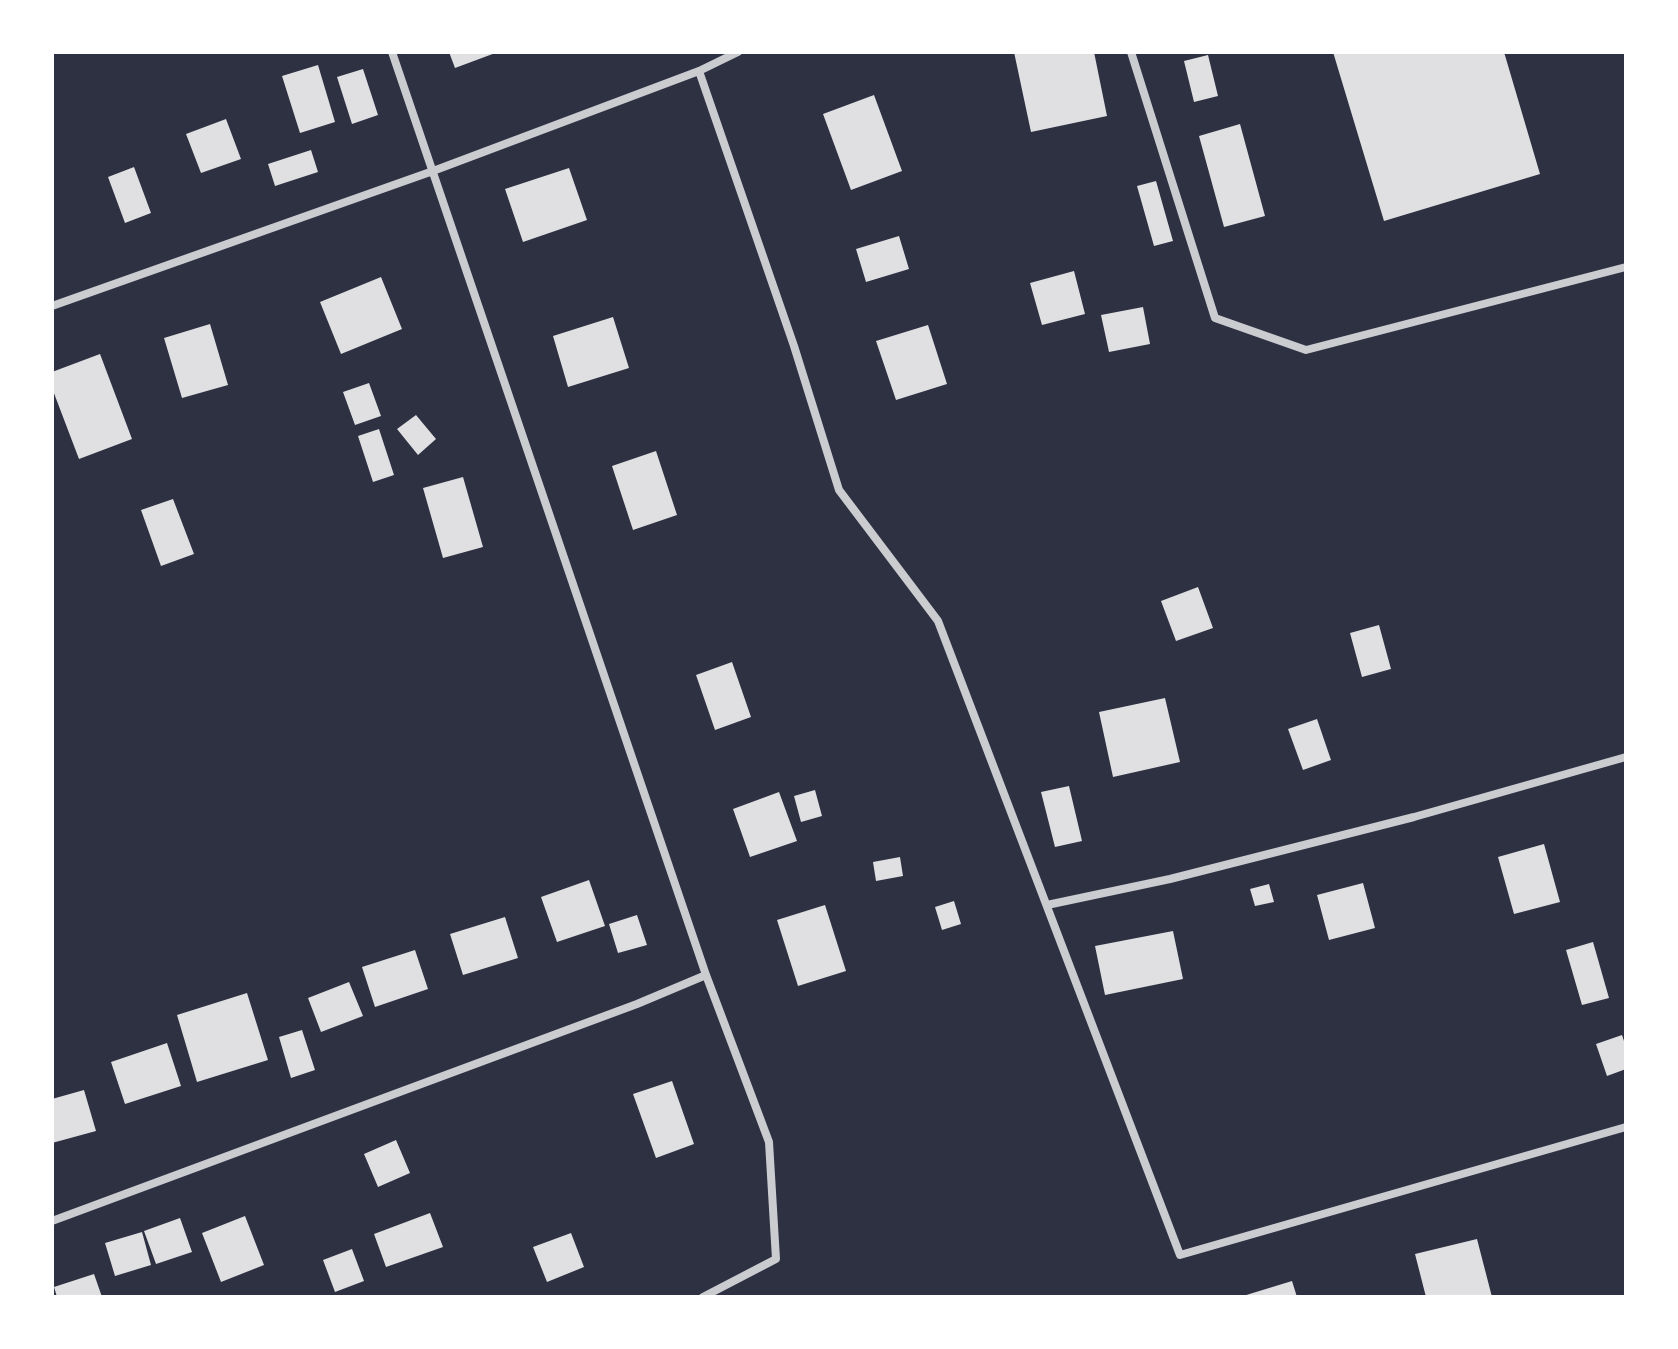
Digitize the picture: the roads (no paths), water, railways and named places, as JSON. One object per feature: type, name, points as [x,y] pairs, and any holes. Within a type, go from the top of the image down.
[{"type":"street","points":[[392,52],[706,975],[769,1142],[776,1259],[703,1297]]},
{"type":"street","points":[[1131,52],[1215,318],[1306,350],[1626,267]]},
{"type":"street","points":[[52,306],[433,171],[699,71],[732,53]]},
{"type":"street","points":[[699,71],[794,346],[839,490],[938,621],[1180,1255],[1626,1127]]},
{"type":"street","points":[[1047,905],[1170,879],[1414,817],[1626,757]]},
{"type":"street","points":[[52,1221],[637,1004],[706,975]]}]
